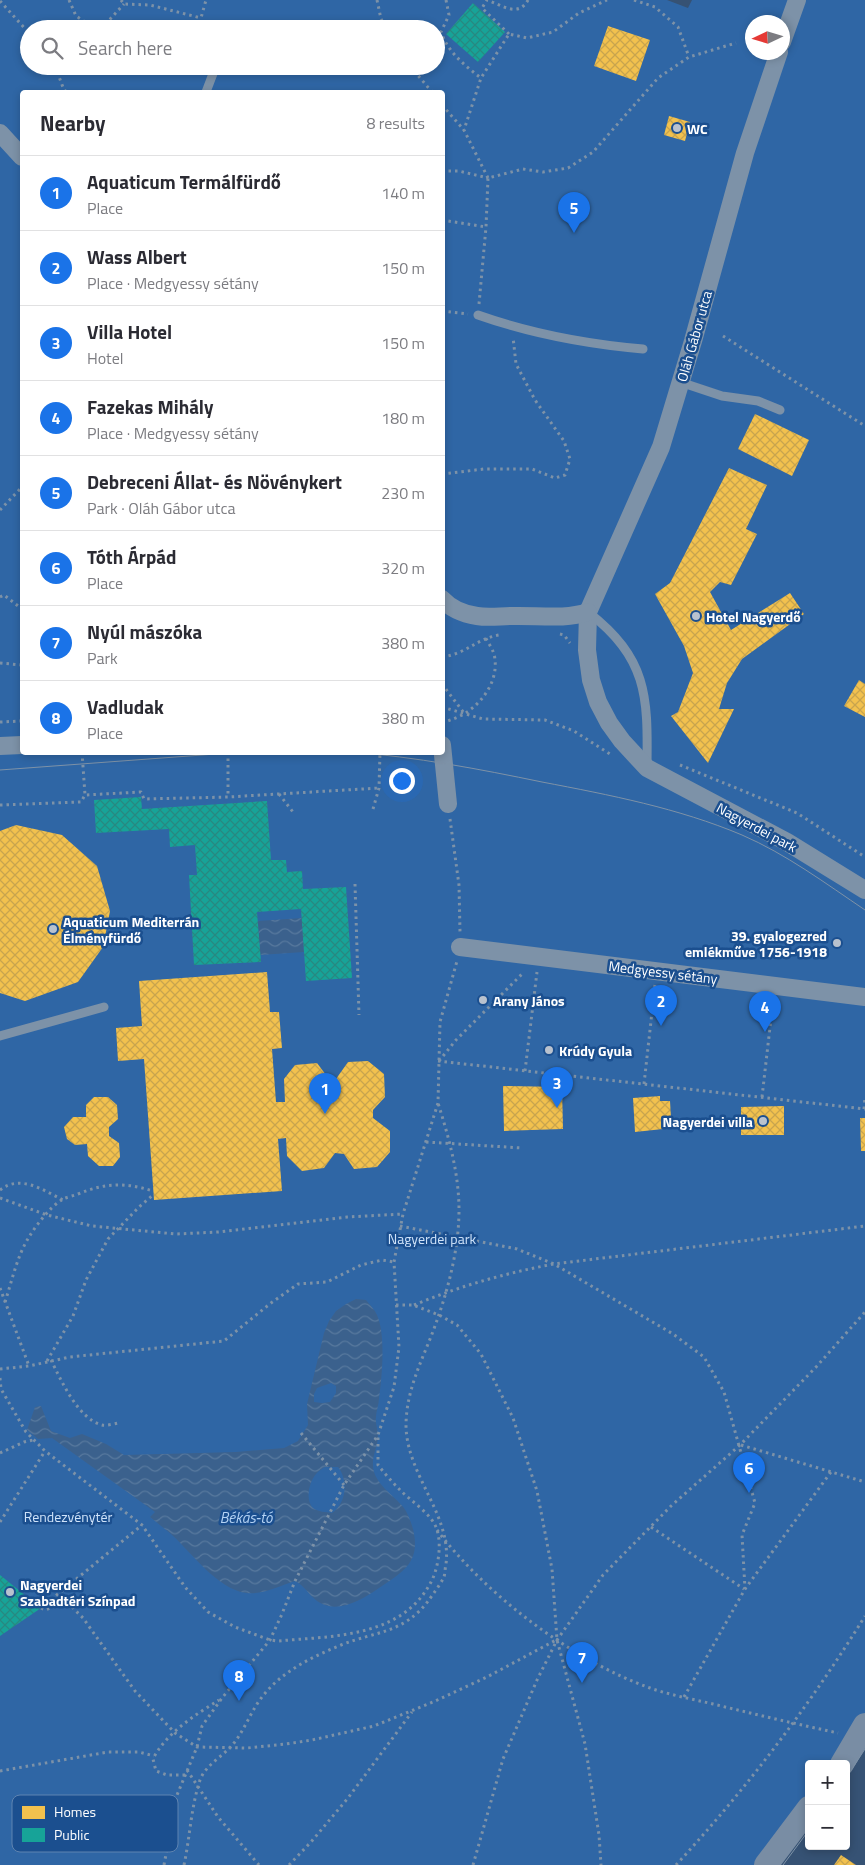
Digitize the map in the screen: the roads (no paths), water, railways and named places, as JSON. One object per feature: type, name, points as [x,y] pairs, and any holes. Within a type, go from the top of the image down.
[{"type":"street","points":[[790,20],[797,0]]},
{"type":"street","name":"Oláh Gábor utca","points":[[588,612],[661,447],[745,153],[776,60]]},
{"type":"street","points":[[0,133],[20,155]]},
{"type":"street","points":[[445,602],[460,611],[476,616],[491,617],[574,616],[588,612],[587,650],[591,680],[598,702],[613,729],[647,768]]},
{"type":"street","points":[[0,746],[20,745]]},
{"type":"street","points":[[443,755],[448,804]]},
{"type":"street","name":"Nagyerdei park","points":[[647,768],[787,842],[865,890]]},
{"type":"street","name":"Medgyessy sétány","points":[[460,947],[865,998]]},
{"type":"street","points":[[844,1760],[861,1732]]},
{"type":"street","points":[[766,1865],[805,1813]]},
{"type":"lane","points":[[207,90],[212,75]]},
{"type":"lane","points":[[478,315],[512,327],[596,345],[643,349]]},
{"type":"lane","points":[[680,382],[722,396],[758,402],[780,410]]},
{"type":"lane","points":[[588,612],[607,627],[622,644],[635,666],[645,694],[648,726],[647,768]]},
{"type":"lane","points":[[0,1036],[104,1007]]},
{"type":"water","points":[[302,918],[304,952],[260,955],[258,921]]},
{"type":"water","name":"Békás-tó","points":[[356,1299],[366,1300],[376,1313],[380,1323],[382,1333],[382,1368],[376,1412],[378,1440],[373,1458],[373,1466],[374,1472],[381,1484],[405,1510],[412,1526],[415,1540],[415,1550],[412,1558],[403,1571],[357,1601],[332,1607],[324,1605],[295,1581],[265,1591],[252,1593],[235,1590],[225,1585],[205,1569],[171,1534],[150,1517],[155,1512],[52,1438],[38,1439],[27,1430],[35,1407],[41,1406],[51,1431],[70,1438],[82,1434],[106,1444],[124,1455],[236,1452],[284,1448],[298,1441],[308,1425],[307,1404],[324,1333],[336,1311]],"holes":[[[331,1383],[336,1386],[336,1393],[330,1402],[314,1402],[314,1394],[317,1388]],[[325,1467],[338,1467],[345,1485],[343,1498],[337,1509],[332,1513],[322,1512],[313,1508],[309,1500],[311,1482],[317,1473]]]},
{"type":"tram line","points":[[0,770],[202,755]]},
{"type":"tram line","points":[[384,755],[424,760],[618,797],[693,817],[742,835],[774,851],[865,910]]},
{"type":"tram line","points":[[850,1772],[865,1749]]},
{"type":"tram line","points":[[783,1865],[805,1835]]},
{"type":"place","name":"WC","points":[[677,128]]},
{"type":"place","name":"Debreceni Állat- és Növénykert","points":[[574,233]]},
{"type":"place","name":"Hotel Nagyerdő","points":[[696,616]]},
{"type":"place","name":"Aquaticum Mediterrán Élményfürdő","points":[[53,929]]},
{"type":"place","name":"39. gyalogezred emlékműve 1756-1918","points":[[837,943]]},
{"type":"place","name":"Arany János","points":[[483,1000]]},
{"type":"place","name":"Wass Albert","points":[[661,1026]]},
{"type":"place","name":"Fazekas Mihály","points":[[765,1032]]},
{"type":"place","name":"Krúdy Gyula","points":[[549,1050]]},
{"type":"place","name":"Villa Hotel","points":[[557,1108]]},
{"type":"place","name":"Aquaticum Termálfürdő","points":[[325,1114]]},
{"type":"place","name":"Nagyerdei villa","points":[[763,1121]]},
{"type":"place","name":"Tóth Árpád","points":[[749,1493]]},
{"type":"place","name":"Nagyerdei Szabadtéri Színpad","points":[[10,1592]]},
{"type":"place","name":"Nyúl mászóka","points":[[582,1683]]},
{"type":"place","name":"Vadludak","points":[[239,1701]]},
{"type":"park label","name":"Rendezvénytér","points":[[68,1516]]}]
